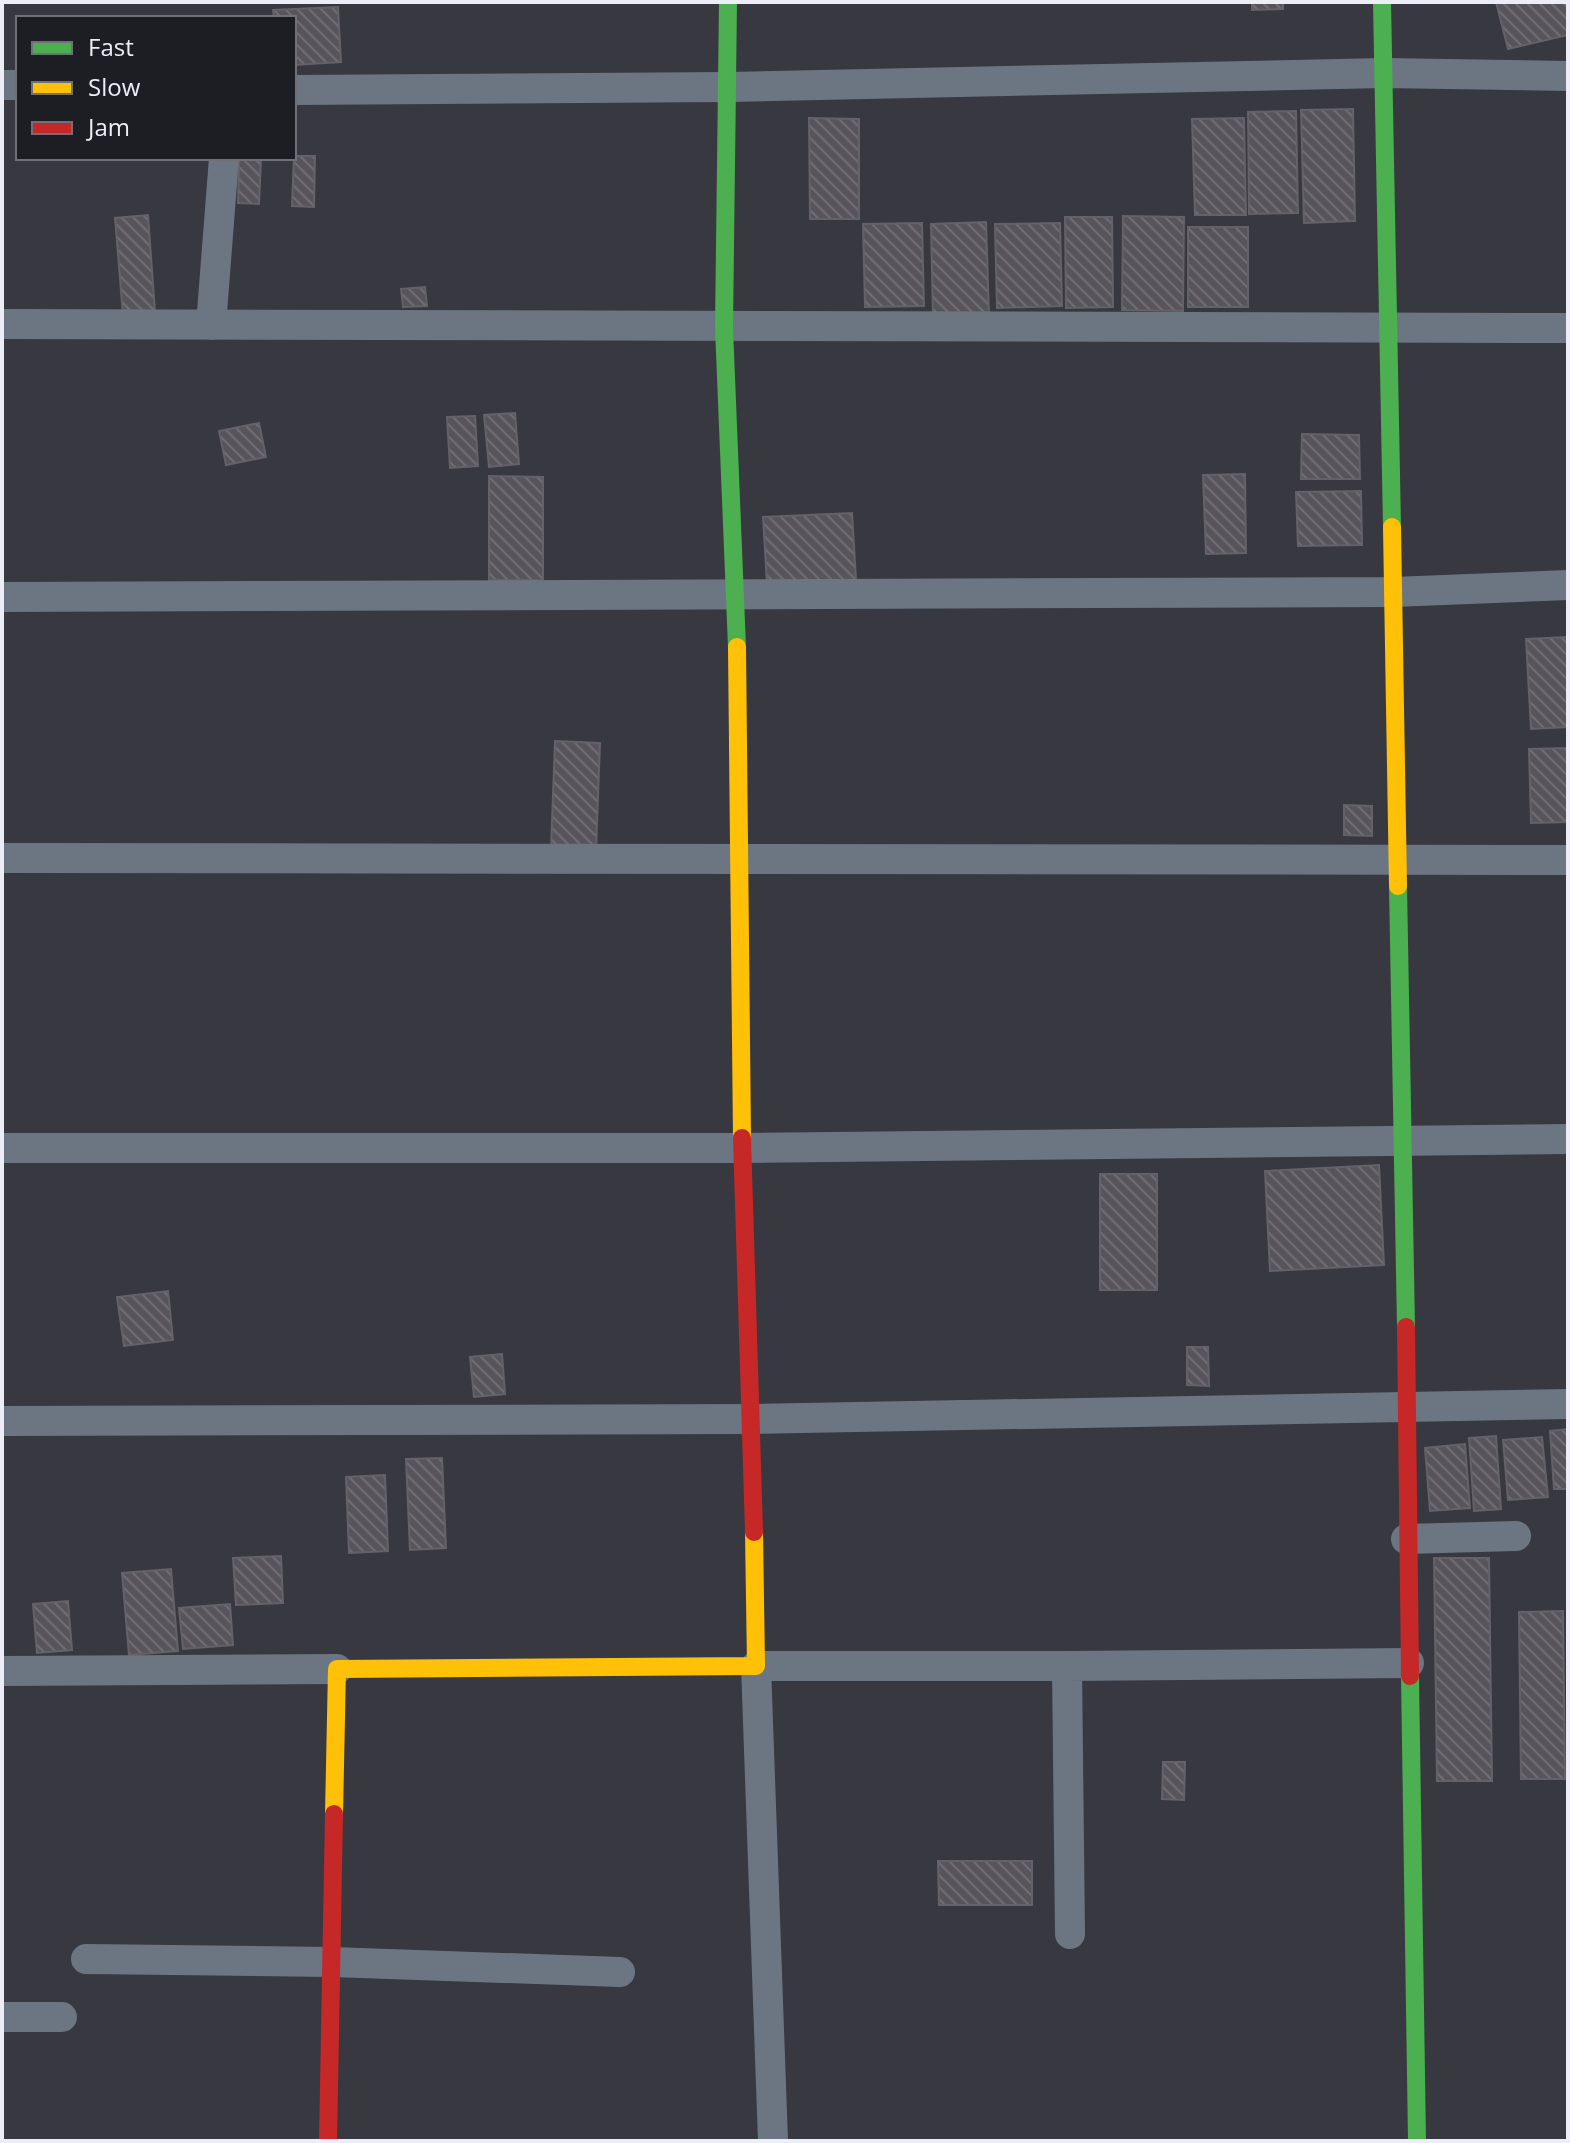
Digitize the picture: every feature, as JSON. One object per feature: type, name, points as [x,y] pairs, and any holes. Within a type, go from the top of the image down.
[{"type":"street","points":[[728,2],[724,328],[736,596],[742,1148],[773,2141]]},
{"type":"street","points":[[1382,2],[1417,2141]]},
{"type":"street","points":[[296,90],[729,87],[1384,73],[1568,76]]},
{"type":"street","points":[[211,325],[224,160]]},
{"type":"street","points":[[2,324],[1568,328]]},
{"type":"street","points":[[2,597],[1393,592],[1568,585]]},
{"type":"street","points":[[2,858],[1568,860]]},
{"type":"street","points":[[2,1148],[742,1148],[1568,1139]]},
{"type":"street","points":[[2,1421],[752,1419],[1568,1404]]},
{"type":"street","points":[[1406,1539],[1516,1536]]},
{"type":"street","points":[[2,1671],[1409,1663]]},
{"type":"street","points":[[1067,1666],[1070,1934]]},
{"type":"street","points":[[328,2141],[337,1669]]},
{"type":"street","points":[[86,1959],[332,1962],[620,1972]]},
{"type":"street","points":[[2,2017],[62,2017]]},
{"type":"building","points":[[1252,2],[1283,2],[1283,9],[1252,10]]},
{"type":"building","points":[[1496,2],[1568,2],[1568,35],[1508,49]]},
{"type":"building","points":[[338,7],[341,62],[296,65],[296,16],[274,16],[273,10]]},
{"type":"building","points":[[1353,109],[1355,221],[1304,223],[1301,110]]},
{"type":"building","points":[[1296,111],[1298,213],[1249,214],[1248,112]]},
{"type":"building","points":[[809,118],[859,119],[859,219],[810,219]]},
{"type":"building","points":[[1244,118],[1246,215],[1195,215],[1192,119]]},
{"type":"building","points":[[296,156],[315,156],[314,207],[292,206],[294,160]]},
{"type":"building","points":[[239,160],[261,160],[259,204],[238,203]]},
{"type":"building","points":[[148,215],[155,312],[123,315],[115,218]]},
{"type":"building","points":[[1123,216],[1184,217],[1183,311],[1122,310]]},
{"type":"building","points":[[1065,217],[1112,217],[1113,307],[1066,308]]},
{"type":"building","points":[[986,222],[989,316],[933,317],[931,224]]},
{"type":"building","points":[[922,223],[924,306],[865,307],[863,224]]},
{"type":"building","points":[[1060,223],[1062,306],[997,308],[995,224]]},
{"type":"building","points":[[1188,227],[1248,227],[1248,307],[1188,307]]},
{"type":"building","points":[[425,287],[427,306],[403,307],[401,289]]},
{"type":"building","points":[[515,413],[519,464],[489,467],[484,415]]},
{"type":"building","points":[[475,416],[478,466],[450,468],[447,417]]},
{"type":"building","points":[[259,423],[266,457],[226,465],[219,431]]},
{"type":"building","points":[[1302,434],[1359,435],[1360,479],[1301,479]]},
{"type":"building","points":[[1245,474],[1246,553],[1206,554],[1203,475]]},
{"type":"building","points":[[489,476],[543,477],[543,580],[489,580]]},
{"type":"building","points":[[1361,491],[1362,545],[1298,546],[1296,492]]},
{"type":"building","points":[[852,513],[856,580],[767,584],[763,517]]},
{"type":"building","points":[[1568,637],[1568,727],[1531,729],[1526,639]]},
{"type":"building","points":[[555,741],[600,743],[596,851],[551,848]]},
{"type":"building","points":[[1568,748],[1568,822],[1531,823],[1529,749]]},
{"type":"building","points":[[1344,805],[1372,806],[1372,836],[1344,835]]},
{"type":"building","points":[[1379,1165],[1384,1265],[1270,1271],[1265,1171]]},
{"type":"building","points":[[1100,1174],[1157,1174],[1157,1290],[1100,1290]]},
{"type":"building","points":[[168,1291],[173,1340],[124,1346],[117,1297]]},
{"type":"building","points":[[1187,1347],[1208,1347],[1209,1386],[1187,1385]]},
{"type":"building","points":[[502,1354],[505,1394],[474,1397],[470,1357]]},
{"type":"building","points":[[1568,1429],[1568,1489],[1554,1489],[1550,1431]]},
{"type":"building","points":[[1496,1436],[1501,1509],[1474,1511],[1469,1438]]},
{"type":"building","points":[[1542,1437],[1548,1497],[1508,1500],[1503,1440]]},
{"type":"building","points":[[1465,1444],[1470,1508],[1430,1511],[1425,1448]]},
{"type":"building","points":[[442,1458],[446,1548],[410,1550],[406,1459]]},
{"type":"building","points":[[385,1475],[388,1551],[349,1553],[346,1477]]},
{"type":"building","points":[[281,1556],[283,1603],[236,1605],[233,1558]]},
{"type":"building","points":[[1434,1558],[1489,1558],[1492,1781],[1437,1781]]},
{"type":"building","points":[[171,1569],[178,1651],[129,1655],[122,1573]]},
{"type":"building","points":[[68,1601],[72,1650],[37,1653],[33,1604]]},
{"type":"building","points":[[230,1604],[233,1645],[183,1649],[179,1608]]},
{"type":"building","points":[[1563,1611],[1565,1779],[1521,1779],[1519,1612]]},
{"type":"building","points":[[1163,1762],[1185,1762],[1184,1800],[1162,1799]]},
{"type":"building","points":[[938,1861],[1032,1861],[1032,1905],[939,1905]]},
{"type":"traffic: fast","points":[[728,2],[724,328],[737,647]]},
{"type":"traffic: fast","points":[[1382,2],[1392,527]]},
{"type":"traffic: fast","points":[[1398,886],[1406,1327]]},
{"type":"traffic: fast","points":[[1410,1676],[1417,2141]]},
{"type":"traffic: slow","points":[[1392,527],[1398,886]]},
{"type":"traffic: slow","points":[[737,647],[742,1138]]},
{"type":"traffic: slow","points":[[334,1814],[337,1669],[756,1666],[754,1532]]},
{"type":"traffic: jam","points":[[742,1138],[754,1532]]},
{"type":"traffic: jam","points":[[1406,1327],[1410,1676]]},
{"type":"traffic: jam","points":[[328,2141],[334,1814]]}]
